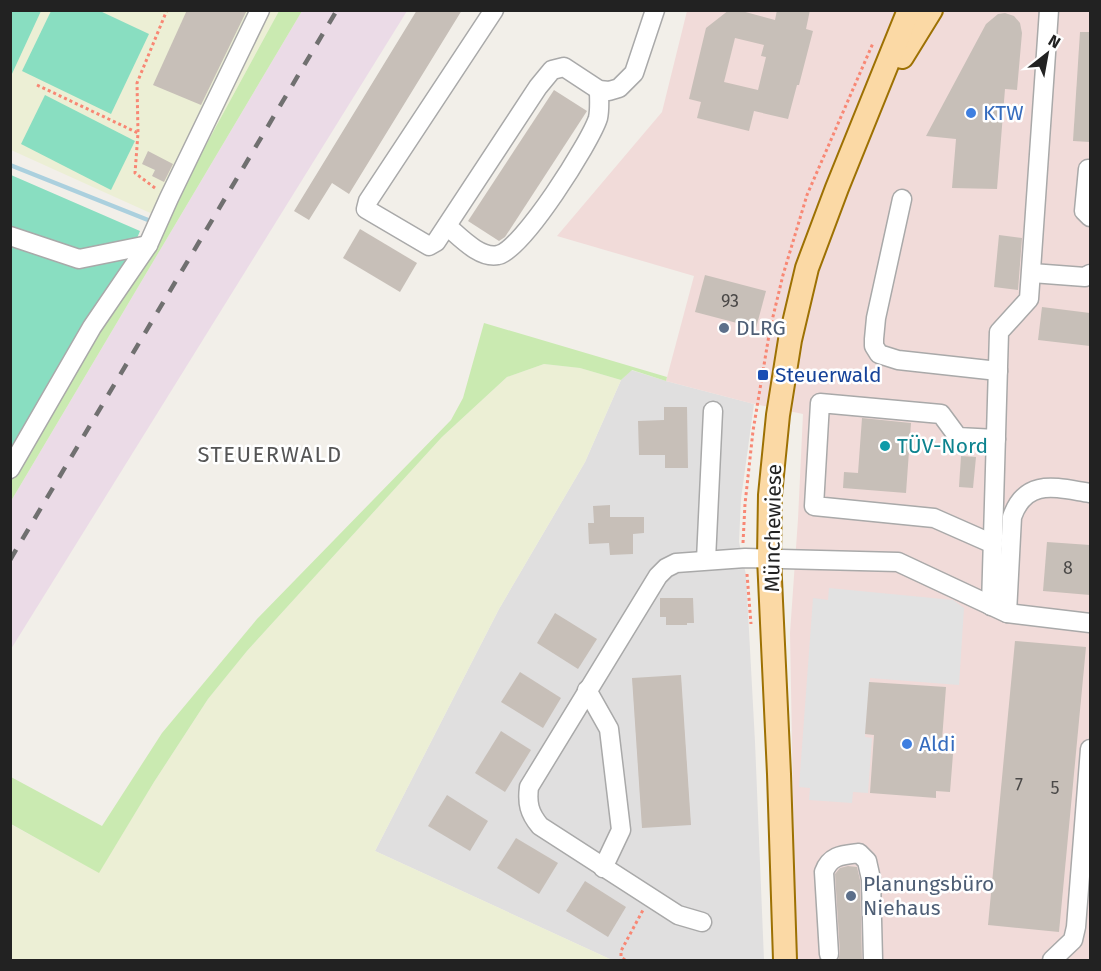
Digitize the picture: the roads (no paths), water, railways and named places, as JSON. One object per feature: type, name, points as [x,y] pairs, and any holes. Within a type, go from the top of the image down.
[{"type":"main road","name":"Münchewiese","points":[[785,960],[769,558],[770,495],[778,415],[798,304],[820,233],[909,10]]},
{"type":"main road","name":"Münchewiese","points":[[870,110],[931,10]]},
{"type":"street","points":[[10,469],[92,327],[148,245],[260,10]]},
{"type":"street","points":[[494,10],[368,201],[366,209],[429,246],[436,242],[537,87],[552,70],[564,67],[598,90],[609,91],[619,88],[634,73],[655,10]]},
{"type":"street","points":[[999,610],[993,544],[999,332],[1029,299],[1049,10]]},
{"type":"street","points":[[447,226],[472,246],[488,255],[499,255],[512,249],[542,212],[592,132],[598,117],[598,90]]},
{"type":"street","points":[[1088,169],[1084,211],[1090,217]]},
{"type":"street","points":[[902,199],[876,318],[874,339],[876,350],[882,356],[898,360],[998,371]]},
{"type":"street","points":[[10,236],[79,259],[148,245]]},
{"type":"street","points":[[1032,273],[1085,277],[1090,274]]},
{"type":"street","points":[[993,544],[934,518],[814,506],[820,404],[942,414],[958,437],[996,439]]},
{"type":"street","points":[[706,560],[713,411]]},
{"type":"street","points":[[999,610],[1012,517],[1018,503],[1029,492],[1047,487],[1090,493]]},
{"type":"street","points":[[702,922],[678,915],[540,826],[531,815],[527,801],[529,787],[658,576],[666,568],[676,563],[706,560],[769,558],[898,562],[999,610],[1090,623]]},
{"type":"street","points":[[587,690],[609,729],[621,830],[603,868]]},
{"type":"street","points":[[1052,960],[1073,940],[1076,927],[1090,749]]},
{"type":"street","points":[[829,954],[824,872],[826,865],[834,857],[859,854],[867,861],[871,879],[873,960]]},
{"type":"waterway","points":[[10,165],[148,220]]},
{"type":"railway","points":[[10,560],[337,10]]},
{"type":"place","name":"KTW","points":[[971,113]]},
{"type":"place","name":"DLRG","points":[[724,328]]},
{"type":"place","name":"Steuerwald","points":[[763,375]]},
{"type":"place","name":"TÜV-Nord","points":[[885,446]]},
{"type":"place","name":"Aldi","points":[[907,744]]},
{"type":"place","name":"Planungsbüro Niehaus","points":[[851,896]]},
{"type":"district","name":"STEUERWALD","points":[[270,454]]}]
